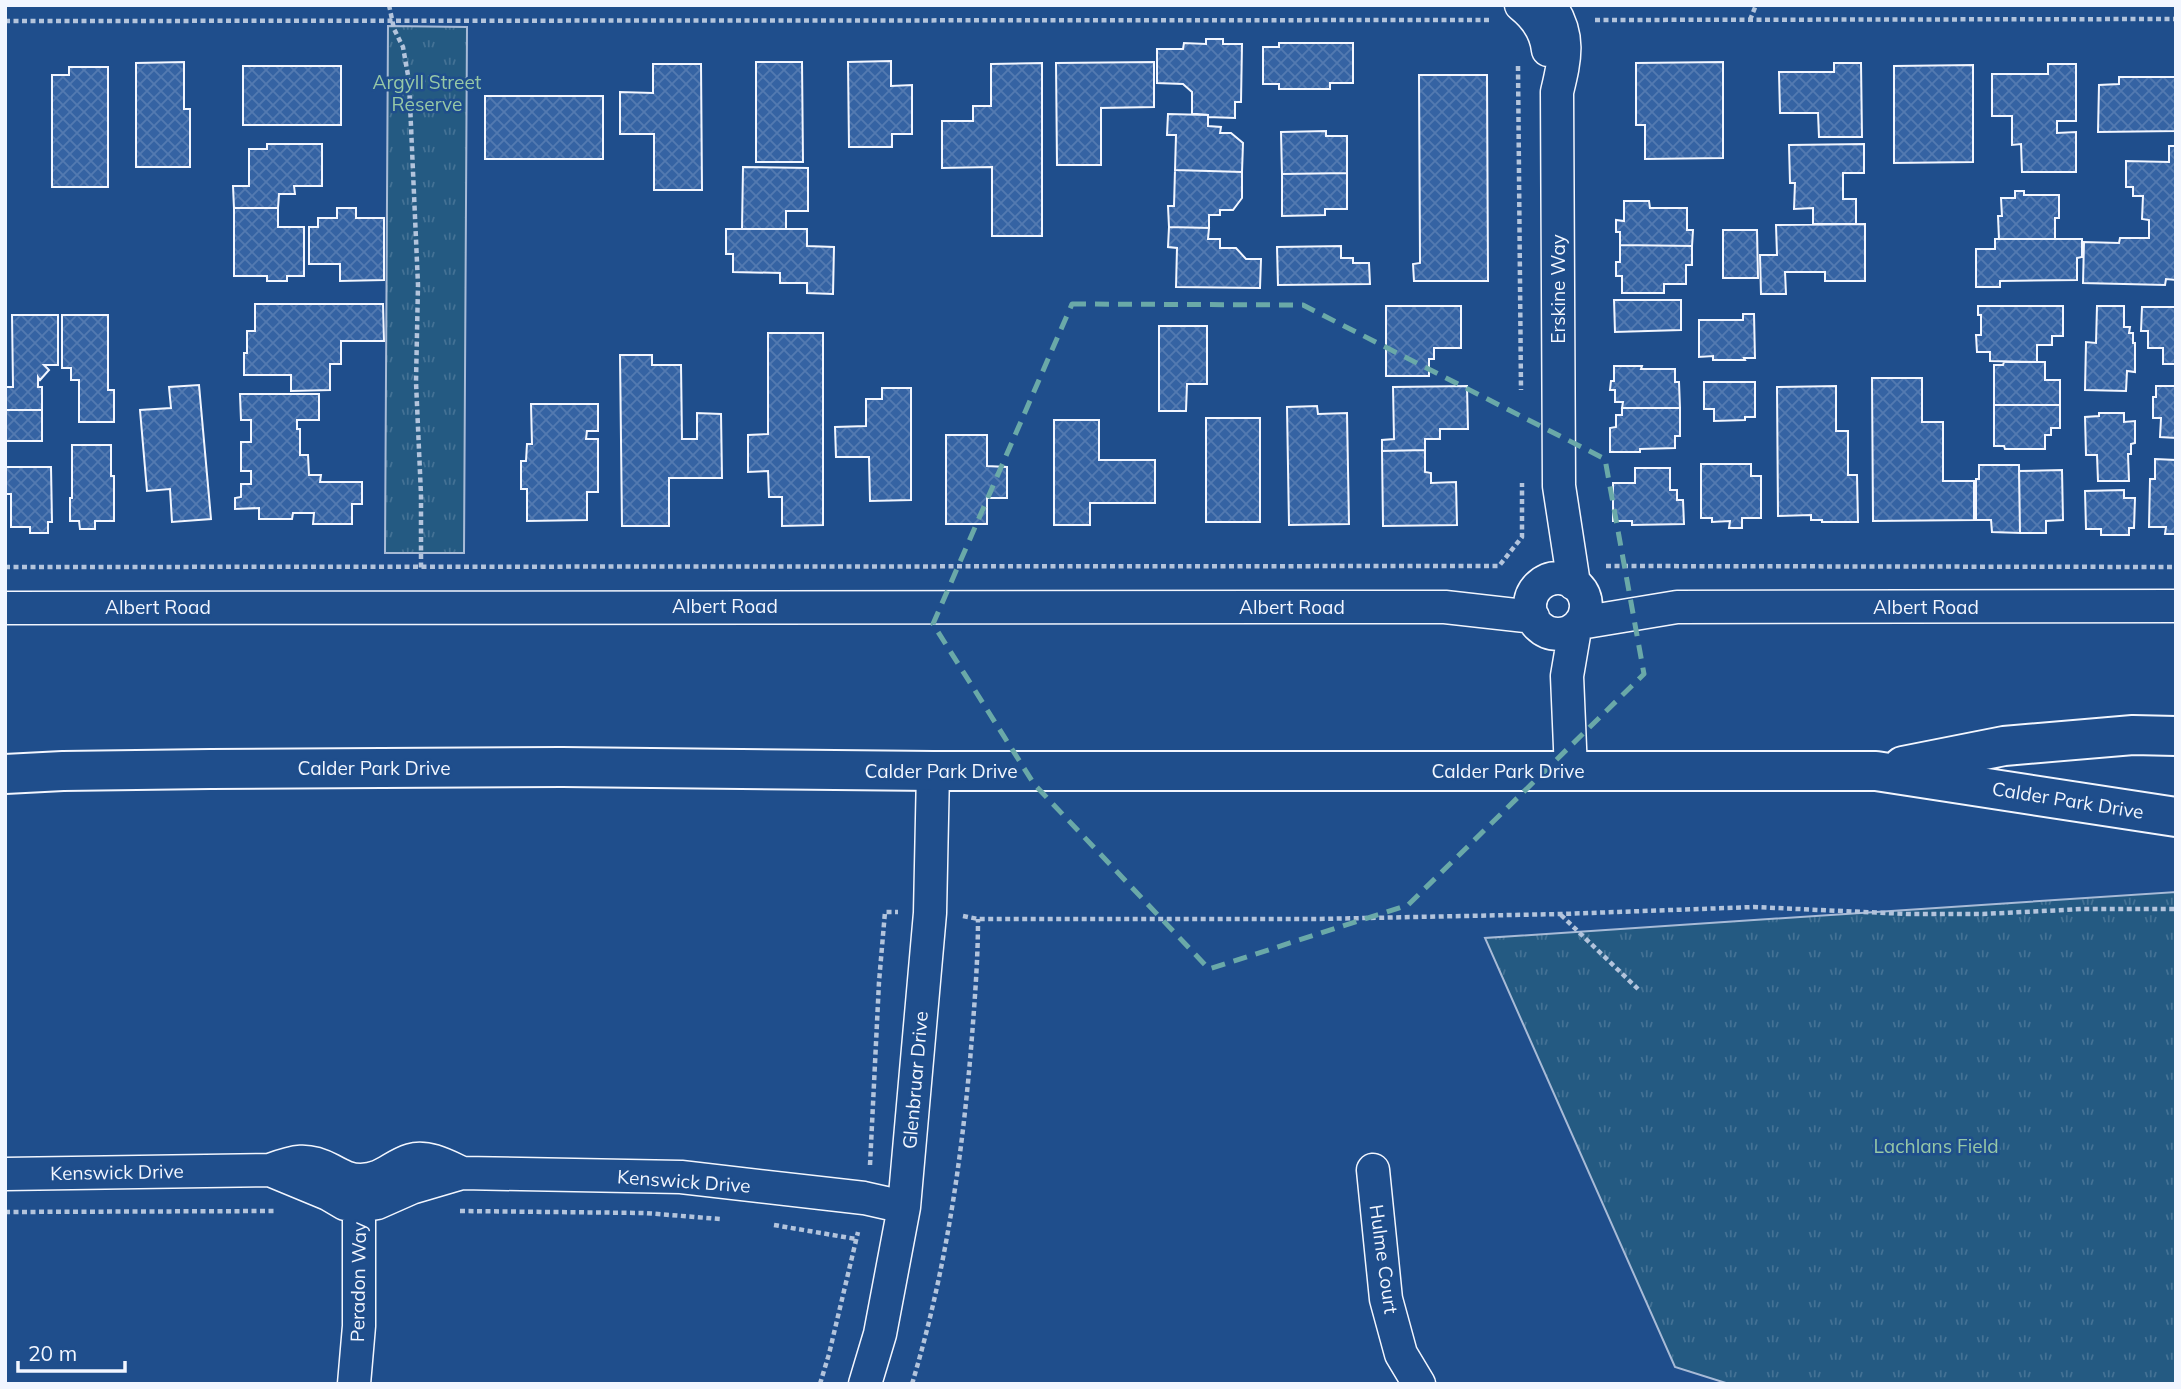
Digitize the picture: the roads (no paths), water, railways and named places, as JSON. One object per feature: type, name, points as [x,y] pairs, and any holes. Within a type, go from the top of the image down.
[{"type":"street","name":"Erskine Way","points":[[1542,13],[1549,63],[1557,92],[1558,594],[1550,670],[1561,771]]},
{"type":"street","name":"Albert Road","points":[[1558,594],[1550,633],[1559,634],[1578,626],[1677,607]]},
{"type":"street","name":"Albert Road","points":[[5,608],[1445,607],[1558,594],[1677,607],[2176,606]]},
{"type":"street","points":[[1561,771],[1567,676],[1578,626]]},
{"type":"street","name":"Calder Park Drive","points":[[1876,771],[2004,746],[2133,735],[2176,736]]},
{"type":"street","name":"Calder Park Drive","points":[[5,774],[210,769],[549,767],[933,771],[1876,771],[2176,817]]},
{"type":"street","name":"Glenbruar Drive","points":[[865,1384],[880,1334],[904,1207],[930,913],[933,771]]},
{"type":"street","name":"Kenswick Drive","points":[[5,1174],[270,1170],[292,1162],[310,1161],[346,1178],[359,1193],[378,1178],[412,1159],[437,1162],[462,1173],[681,1177],[864,1198],[904,1207]]},
{"type":"street","name":"Hulme Court","points":[[1373,1170],[1386,1299],[1401,1354],[1419,1384]]},
{"type":"street","name":"Peradon Way","points":[[354,1384],[359,1326],[359,1193]]},
{"type":"park label","name":"Argyll Street Reserve","points":[[427,93]]},
{"type":"park label","name":"Lachlans Field","points":[[1936,1146]]}]
